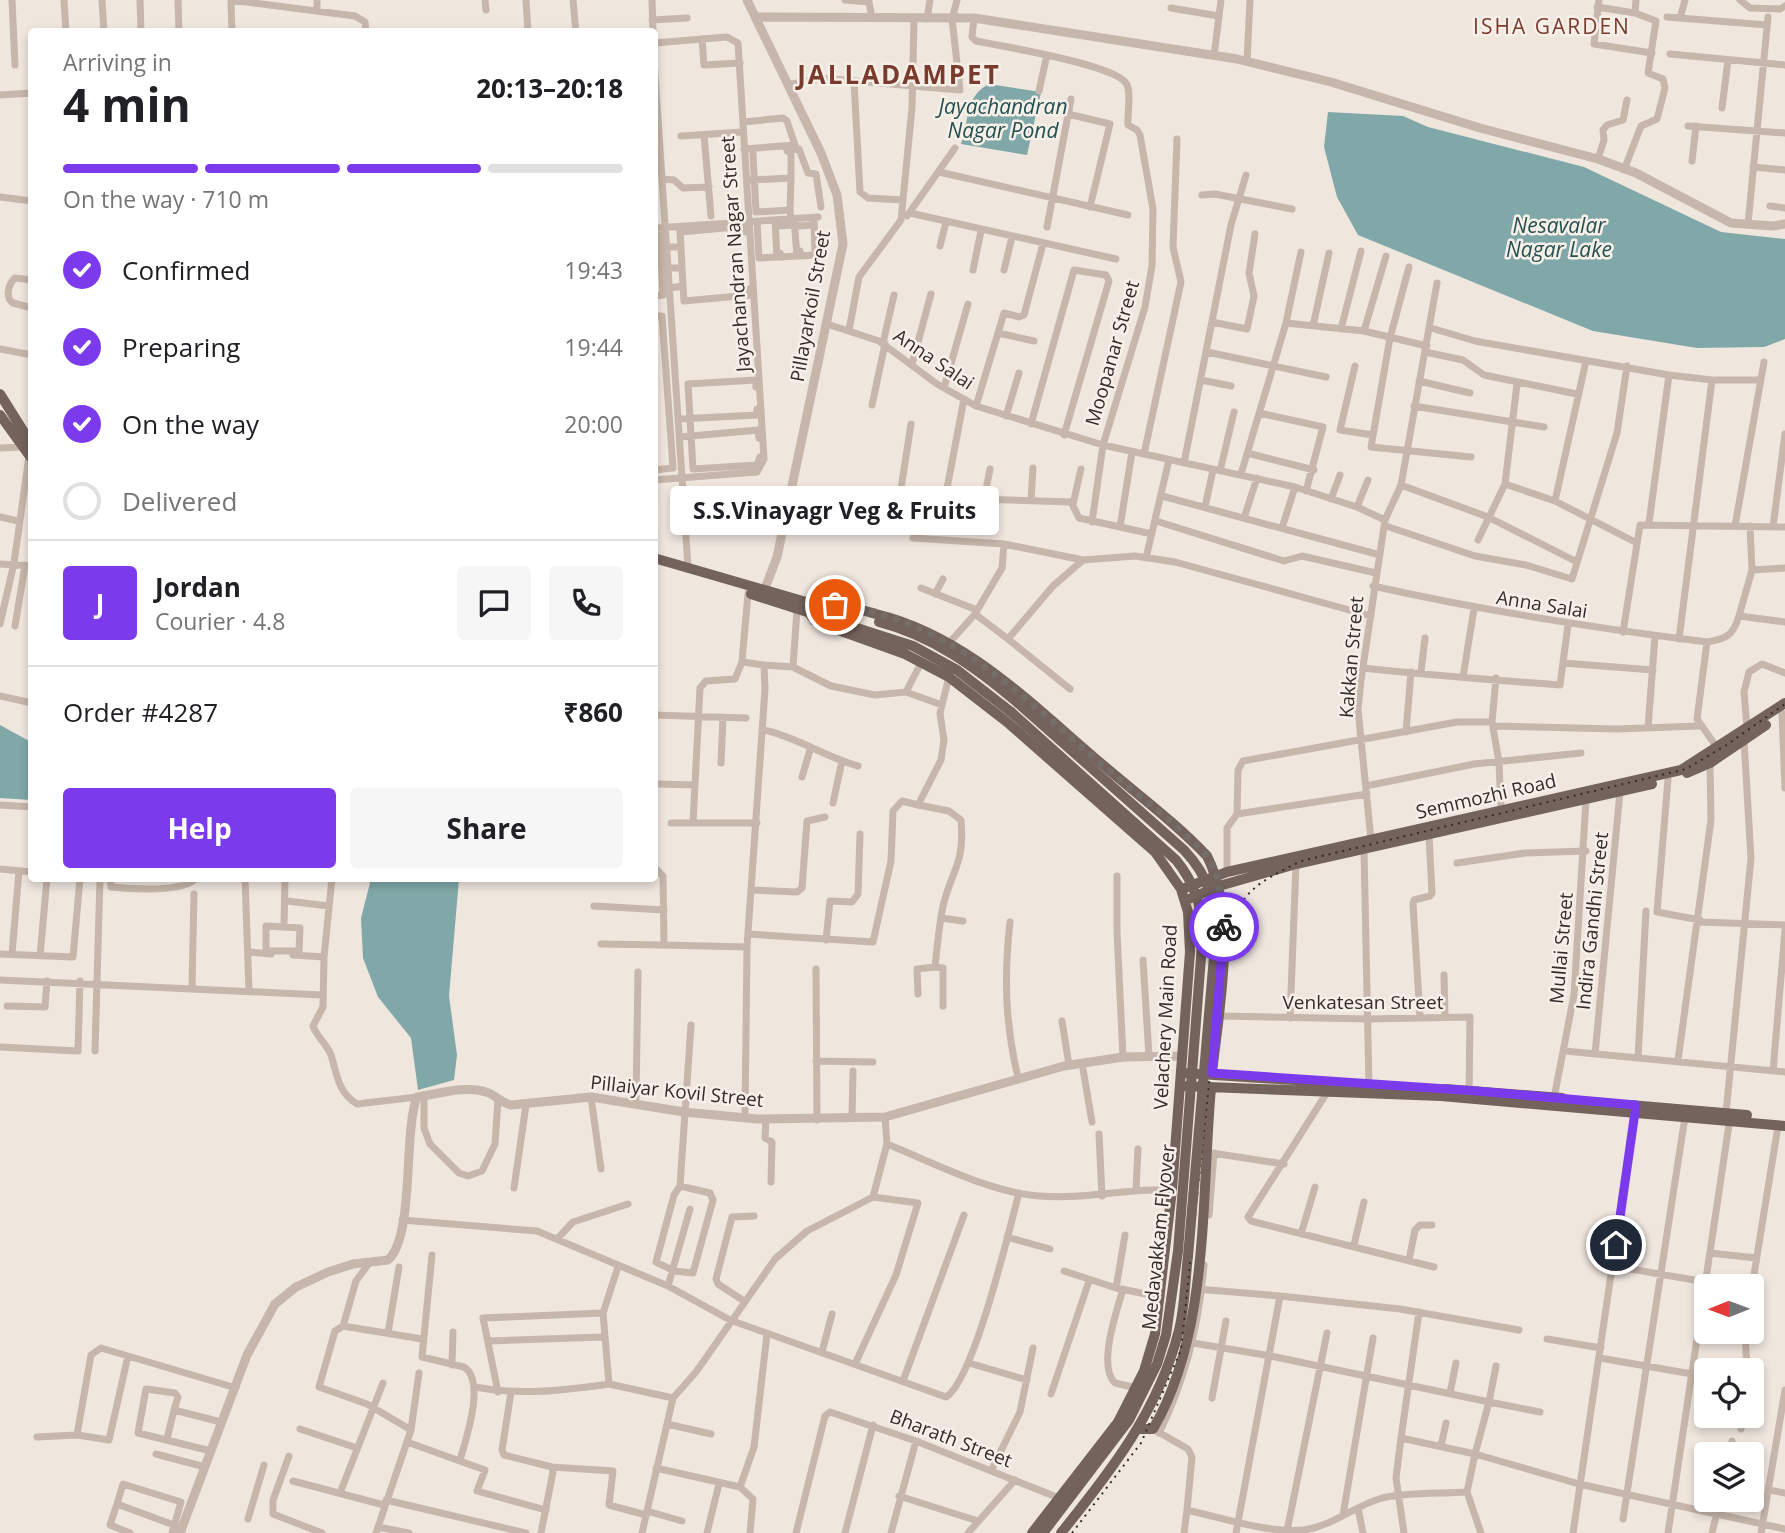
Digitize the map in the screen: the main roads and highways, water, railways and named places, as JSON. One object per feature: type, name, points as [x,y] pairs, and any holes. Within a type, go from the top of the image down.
[{"type":"main road","points":[[0,394],[2,411],[28,452]]},
{"type":"main road","points":[[658,559],[824,608],[849,607],[890,617],[915,625],[950,642],[1009,685],[1196,844],[1221,878],[1221,968],[1212,1073]]},
{"type":"main road","name":"Velachery Main Road","points":[[658,565],[810,614],[815,621],[922,661],[949,677],[1014,728],[1155,852],[1183,895],[1190,926],[1189,965],[1172,1190],[1155,1334],[1137,1388],[1118,1422],[1032,1533]]},
{"type":"main road","name":"Medavakkam Flyover","points":[[824,608],[888,624],[930,641],[974,669],[1176,860],[1186,872],[1198,897],[1203,932],[1178,1251],[1166,1335],[1157,1364],[1129,1420],[1043,1533]]},
{"type":"main road","name":"Medavakkam Flyover","points":[[810,614],[913,646],[957,670],[1015,708],[1184,850],[1202,871],[1211,892],[1215,911],[1215,945],[1188,1256],[1178,1332],[1160,1385],[1138,1429]]},
{"type":"main road","name":"Semmozhi Road","points":[[1221,878],[1296,864],[1501,810],[1681,769],[1720,752],[1784,709]]},
{"type":"main road","name":"Semmozhi Road","points":[[1183,895],[1221,878],[1620,792],[1668,779],[1710,763],[1720,752]]},
{"type":"main road","points":[[1189,965],[1221,968]]},
{"type":"main road","points":[[1181,1073],[1212,1073],[1369,1089],[1554,1098],[1685,1117],[1729,1116]]},
{"type":"main road","points":[[1180,1086],[1328,1091],[1369,1089]]},
{"type":"main road","points":[[1061,1533],[1120,1460],[1138,1429],[1156,1431],[1190,1342],[1199,1289],[1211,1088]]},
{"type":"main road","points":[[1469,1094],[1729,1116],[1783,1124]]},
{"type":"main road","points":[[1175,1145],[1208,1150]]},
{"type":"water","name":"Jayachandran Nagar Pond","points":[[989,84],[1041,92],[1027,155],[961,144],[975,95]]},
{"type":"water","name":"Nesavalar Nagar Lake","points":[[1328,112],[1403,116],[1428,127],[1584,167],[1721,232],[1785,239],[1785,339],[1764,347],[1697,348],[1593,331],[1358,235],[1337,197],[1324,147]]},
{"type":"water","points":[[0,725],[28,740],[28,800],[0,798]]},
{"type":"water","points":[[370,882],[459,882],[449,996],[457,1055],[454,1080],[418,1090],[411,1038],[378,997],[363,958],[361,918]]},
{"type":"railway","points":[[1072,1533],[1141,1443],[1181,1350],[1224,940],[1244,899],[1261,883],[1301,861],[1686,769],[1725,746],[1785,704]]},
{"type":"place","name":"S.S.Vinayagr Veg & Fruits","points":[[835,605]]},
{"type":"district","name":"ISHA GARDEN","points":[[1552,27]]},
{"type":"district","name":"JALLADAMPET","points":[[899,75]]}]
